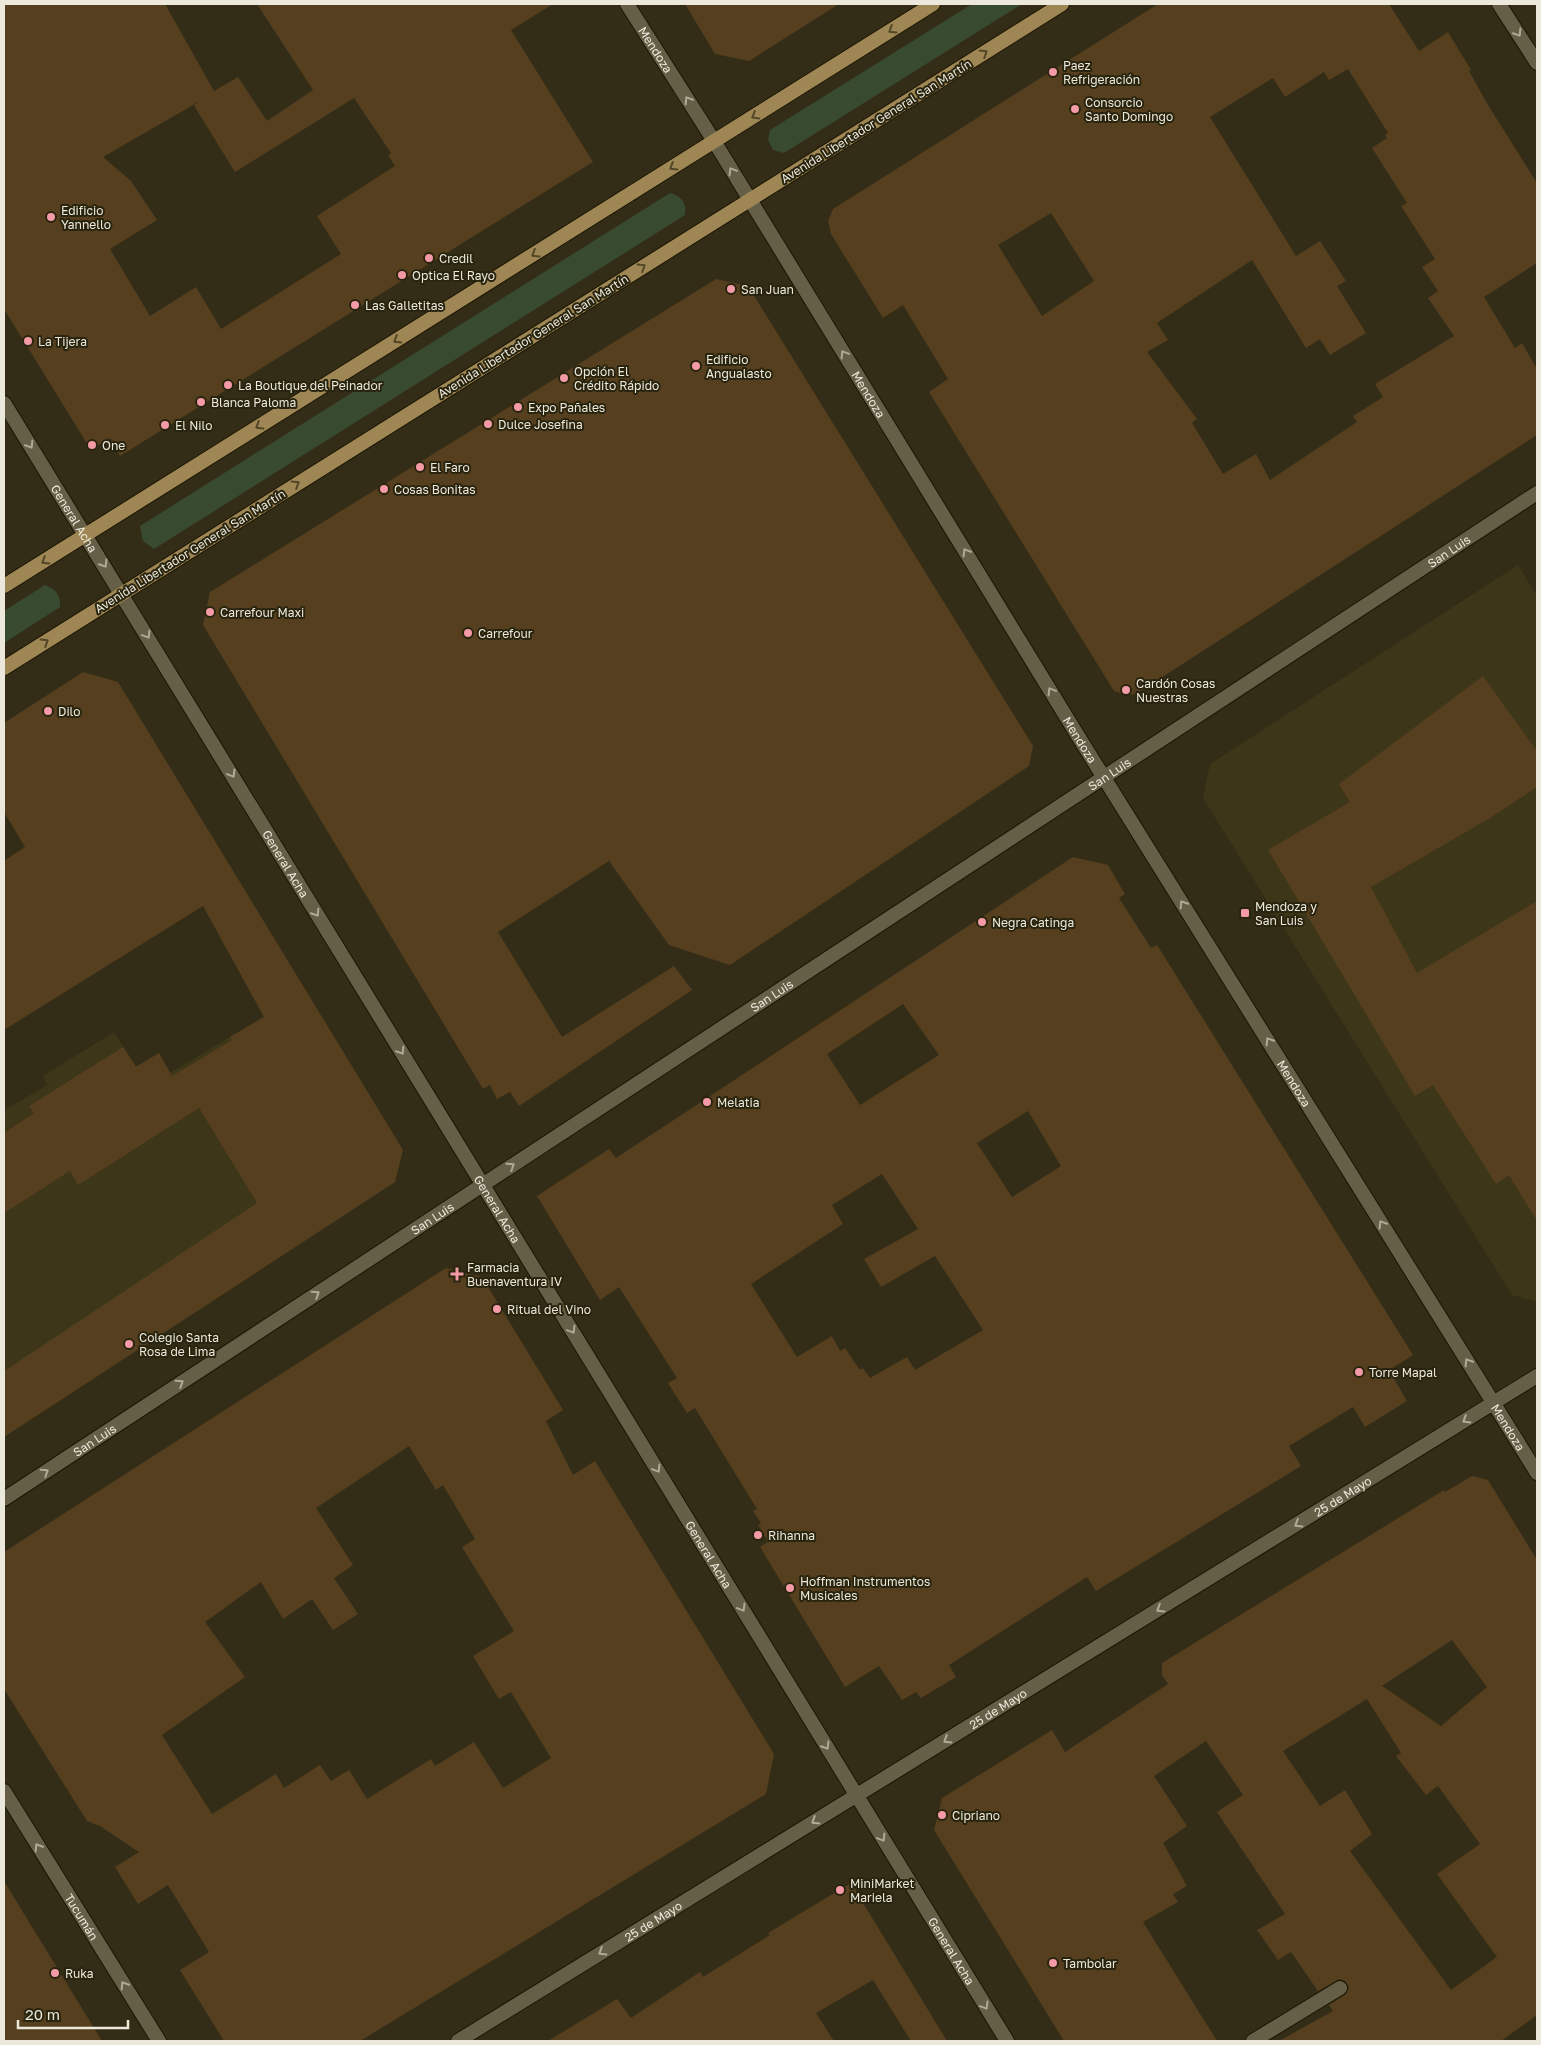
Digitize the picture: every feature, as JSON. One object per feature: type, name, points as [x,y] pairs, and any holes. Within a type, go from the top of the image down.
[{"type":"main road","points":[[4,586],[933,4]]},
{"type":"main road","name":"Avenida Libertador General San Martín","points":[[4,668],[1062,4]]},
{"type":"street","name":"Mendoza","points":[[626,4],[714,141],[1104,777],[1537,1473]]},
{"type":"street","points":[[1499,4],[1537,63]]},
{"type":"street","name":"General Acha","points":[[4,404],[1007,2041]]},
{"type":"street","name":"San Luis","points":[[4,1499],[1537,492]]},
{"type":"street","name":"25 de Mayo","points":[[458,2041],[1537,1376]]},
{"type":"street","name":"Tucumán","points":[[4,1791],[159,2041]]},
{"type":"street","points":[[1253,2041],[1340,1988]]},
{"type":"shaded area","points":[[1518,565],[1537,596],[1537,1302],[1512,1295],[1203,798],[1210,764]]},
{"type":"shaded area","points":[[306,991],[403,1150],[395,1182],[4,1437],[4,1110],[47,1085],[43,1076],[114,1032],[136,1066],[159,1053],[170,1073]]},
{"type":"green space","points":[[972,4],[1022,4],[784,153],[773,150],[768,140],[770,130]]},
{"type":"green space","points":[[670,193],[682,201],[685,207],[685,215],[154,549],[143,541],[140,526]]},
{"type":"green space","points":[[45,585],[57,593],[60,599],[60,607],[4,643],[4,611]]},
{"type":"building","points":[[4,4],[165,4],[214,91],[238,77],[267,121],[313,90],[257,4],[553,4],[511,30],[593,162],[120,456],[110,438],[91,450],[4,309]],"holes":[[[354,98],[391,153],[388,155],[395,166],[317,216],[341,254],[221,329],[196,287],[150,316],[110,249],[157,220],[131,181],[103,157],[193,105],[235,172]]]},
{"type":"building","points":[[685,4],[839,4],[749,61],[715,54]]},
{"type":"building","points":[[1158,4],[1389,4],[1419,51],[1448,32],[1471,70],[1469,71],[1488,105],[1537,183],[1537,263],[1484,297],[1515,348],[1522,343],[1537,369],[1537,435],[1136,694],[1127,695],[1114,691],[929,392],[948,379],[903,305],[883,318],[831,234],[828,221],[833,209]],"holes":[[[1348,69],[1388,133],[1385,135],[1387,138],[1372,148],[1407,203],[1401,206],[1435,259],[1422,267],[1438,291],[1428,298],[1454,336],[1375,384],[1383,397],[1353,416],[1357,422],[1270,480],[1256,454],[1223,474],[1192,423],[1197,419],[1147,352],[1168,340],[1157,323],[1252,260],[1306,348],[1320,339],[1330,355],[1366,333],[1337,286],[1346,281],[1320,241],[1296,256],[1210,117],[1273,78],[1285,97],[1324,72],[1329,80]],[[1051,213],[1094,281],[1042,316],[998,245]]]},
{"type":"building","points":[[716,279],[748,286],[1033,746],[1029,766],[730,965],[669,945],[609,861],[498,932],[562,1037],[674,966],[692,990],[519,1106],[510,1092],[497,1099],[490,1085],[483,1089],[203,625],[210,592]]},
{"type":"building","points":[[83,672],[118,682],[403,1150],[395,1182],[4,1437],[4,1371],[257,1203],[199,1108],[78,1185],[70,1171],[4,1213],[4,1133],[34,1113],[29,1106],[123,1047],[136,1067],[159,1053],[172,1076],[232,1040],[230,1037],[264,1017],[203,906],[4,1030],[4,861],[25,847],[4,812],[4,723]]},
{"type":"building","points":[[1483,676],[1537,751],[1537,787],[1490,818],[1371,887],[1417,973],[1537,901],[1537,1221],[1509,1175],[1496,1184],[1433,1085],[1415,1096],[1268,850],[1350,802],[1339,784]]},
{"type":"building","points":[[1073,857],[1108,865],[1125,894],[1119,898],[1151,948],[1157,945],[1413,1355],[1389,1370],[1407,1401],[1365,1427],[1353,1407],[1289,1446],[1301,1466],[1096,1591],[1087,1577],[949,1665],[956,1677],[921,1698],[916,1692],[902,1700],[879,1666],[845,1687],[760,1547],[768,1542],[758,1525],[761,1523],[753,1511],[757,1509],[695,1408],[687,1413],[668,1383],[677,1378],[619,1287],[600,1300],[537,1196],[609,1149],[616,1158]],"holes":[[[903,1004],[939,1055],[860,1105],[827,1054]],[[1028,1111],[1061,1166],[1012,1197],[977,1143]],[[882,1174],[918,1229],[864,1259],[881,1287],[935,1256],[983,1330],[915,1370],[907,1357],[870,1378],[863,1368],[860,1370],[845,1348],[840,1351],[832,1336],[797,1357],[751,1284],[843,1224],[832,1205]]]},
{"type":"building","points":[[446,1268],[482,1277],[563,1410],[546,1421],[573,1475],[595,1461],[774,1754],[766,1794],[360,2041],[224,2041],[180,1970],[209,1952],[168,1885],[138,1904],[115,1867],[139,1852],[100,1826],[87,1821],[4,1689],[4,1552]],"holes":[[[409,1446],[436,1490],[443,1485],[475,1539],[462,1547],[514,1631],[473,1656],[499,1699],[511,1692],[551,1758],[503,1788],[474,1742],[435,1766],[431,1759],[367,1799],[349,1770],[331,1781],[320,1765],[284,1788],[276,1774],[212,1814],[162,1735],[245,1677],[205,1622],[261,1582],[283,1619],[312,1599],[333,1630],[358,1614],[334,1578],[353,1565],[316,1508]]]},
{"type":"building","points":[[1472,1476],[1488,1480],[1537,1560],[1537,2015],[1501,2041],[1279,2041],[1333,2011],[1329,2005],[1345,1995],[1349,1987],[1345,1981],[1339,1979],[1318,1991],[1291,1952],[1278,1960],[1257,1930],[1285,1914],[1217,1812],[1243,1795],[1206,1741],[1154,1776],[1187,1826],[1163,1843],[1187,1886],[1173,1894],[1178,1902],[1143,1922],[1217,2041],[1064,2041],[934,1830],[942,1798],[1052,1730],[1065,1752],[1168,1684],[1162,1675],[1162,1663],[1444,1490],[1445,1492]],"holes":[[[1452,1640],[1487,1687],[1441,1726],[1382,1686]],[[1367,1699],[1401,1753],[1396,1756],[1426,1795],[1438,1786],[1480,1844],[1437,1874],[1497,1957],[1451,1990],[1350,1851],[1372,1834],[1345,1790],[1320,1806],[1283,1751]]]},
{"type":"building","points":[[4,1881],[40,1940],[102,2041],[4,2041]]},
{"type":"building","points":[[851,1883],[947,2041],[911,2041],[873,1980],[816,2013],[834,2041],[548,2041],[617,1999],[631,2018],[700,1972],[703,1977],[770,1935],[768,1933]]},
{"type":"place","name":"Paez Refrigeración","points":[[1053,72]]},
{"type":"place","name":"Consorcio Santo Domingo","points":[[1075,109]]},
{"type":"place","name":"Edificio Yannello","points":[[51,217]]},
{"type":"place","name":"Credil","points":[[429,258]]},
{"type":"place","name":"Optica El Rayo","points":[[402,275]]},
{"type":"place","name":"San Juan","points":[[731,289]]},
{"type":"place","name":"Las Galletitas","points":[[355,305]]},
{"type":"place","name":"La Tijera","points":[[28,341]]},
{"type":"place","name":"Edificio Angualasto","points":[[696,366]]},
{"type":"place","name":"Opción El Crédito Rápido","points":[[564,378]]},
{"type":"place","name":"La Boutique del Peinador","points":[[228,385]]},
{"type":"place","name":"Blanca Paloma","points":[[201,402]]},
{"type":"place","name":"Expo Pañales","points":[[518,407]]},
{"type":"place","name":"Dulce Josefina","points":[[488,424]]},
{"type":"place","name":"El Nilo","points":[[165,425]]},
{"type":"place","name":"One","points":[[92,445]]},
{"type":"place","name":"El Faro","points":[[420,467]]},
{"type":"place","name":"Cosas Bonitas","points":[[384,489]]},
{"type":"place","name":"Carrefour Maxi","points":[[210,612]]},
{"type":"place","name":"Carrefour","points":[[468,633]]},
{"type":"place","name":"Cardón Cosas Nuestras","points":[[1126,690]]},
{"type":"place","name":"Dilo","points":[[48,711]]},
{"type":"place","name":"Mendoza y San Luis","points":[[1245,913]]},
{"type":"place","name":"Negra Catinga","points":[[982,922]]},
{"type":"place","name":"Melatia","points":[[707,1102]]},
{"type":"place","name":"Farmacia Buenaventura IV","points":[[457,1274]]},
{"type":"place","name":"Ritual del Vino","points":[[497,1309]]},
{"type":"place","name":"Colegio Santa Rosa de Lima","points":[[129,1344]]},
{"type":"place","name":"Torre Mapal","points":[[1359,1372]]},
{"type":"place","name":"Rihanna","points":[[758,1535]]},
{"type":"place","name":"Hoffman Instrumentos Musicales","points":[[790,1588]]},
{"type":"place","name":"Cipriano","points":[[942,1815]]},
{"type":"place","name":"MiniMarket Mariela","points":[[840,1890]]},
{"type":"place","name":"Tambolar","points":[[1053,1963]]},
{"type":"place","name":"Ruka","points":[[55,1973]]}]
